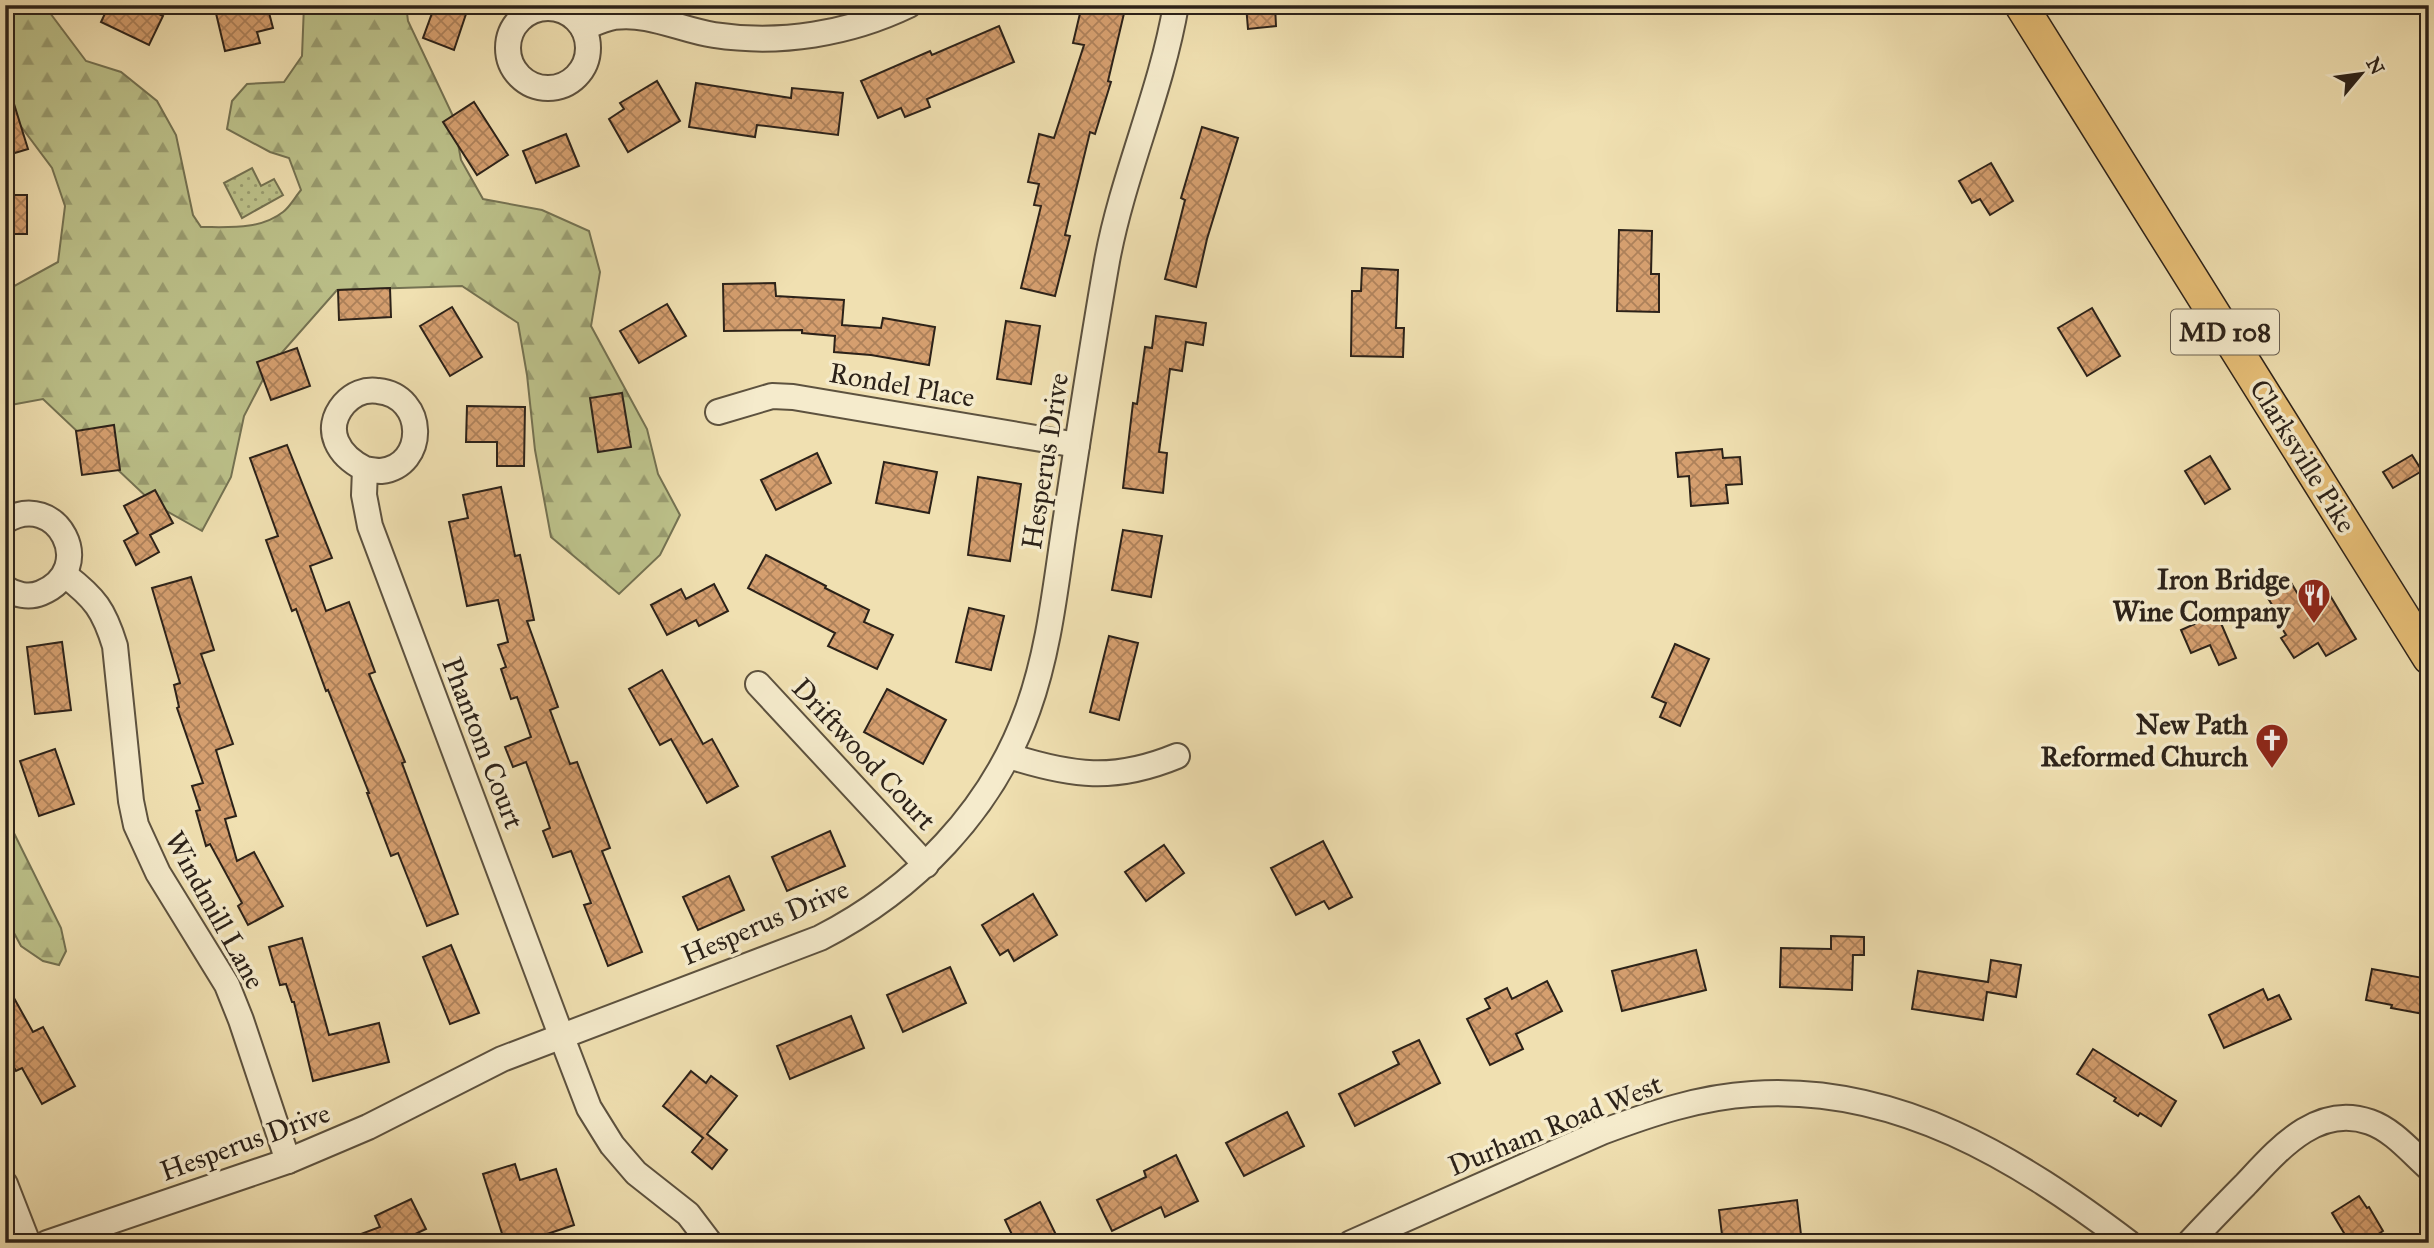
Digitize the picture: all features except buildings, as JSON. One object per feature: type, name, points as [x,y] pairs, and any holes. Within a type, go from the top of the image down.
[{"type":"main road","name":"Clarksville Pike","points":[[2021,5],[2429,658]]},
{"type":"street","points":[[583,28],[614,17],[633,17],[714,35],[771,38],[816,35],[859,24],[909,5]]},
{"type":"street","name":"Hesperus Drive","points":[[47,1243],[288,1161],[368,1127],[502,1059],[820,938],[856,919],[894,893],[926,865],[984,798],[1009,756],[1029,708],[1046,638],[1108,257],[1164,60],[1175,5]]},
{"type":"street","name":"Rondel Place","points":[[718,412],[772,396],[793,397],[1077,445]]},
{"type":"street","name":"Phantom Court","points":[[365,469],[363,495],[370,526],[589,1108],[612,1145],[636,1173],[688,1214],[710,1243]]},
{"type":"street","points":[[5,522],[24,514],[38,514],[50,519],[60,528],[70,555],[65,575],[53,588],[36,596],[23,596],[5,588]]},
{"type":"street","name":"Windmill Lane","points":[[65,575],[89,593],[99,607],[115,646],[131,801],[145,849],[227,985],[288,1161]]},
{"type":"street","name":"Driftwood Court","points":[[758,684],[926,865]]},
{"type":"street","points":[[1009,756],[1049,769],[1095,775],[1138,769],[1177,756]]},
{"type":"street","name":"Durham Road West","points":[[1351,1243],[1645,1116],[1702,1100],[1752,1094],[1807,1094],[1863,1102],[1911,1114],[1965,1137],[2020,1167],[2129,1243]]},
{"type":"street","points":[[2189,1243],[2290,1140],[2321,1121],[2341,1117],[2372,1122],[2392,1134],[2429,1168]]},
{"type":"street","points":[[5,1184],[27,1243]]},
{"type":"green space","points":[[5,5],[44,5],[86,61],[121,72],[157,101],[176,135],[193,215],[201,227],[222,227],[254,225],[274,218],[286,210],[301,190],[289,158],[270,152],[227,129],[232,101],[247,84],[284,82],[302,56],[304,5],[406,5],[408,21],[453,116],[461,160],[483,199],[542,210],[589,231],[600,272],[591,326],[647,429],[658,474],[680,515],[660,555],[619,594],[551,537],[535,450],[518,323],[462,286],[337,290],[270,366],[244,416],[231,477],[202,531],[154,504],[43,399],[5,406],[5,291],[58,262],[65,206],[52,168],[11,113],[5,100]]},
{"type":"green space","points":[[252,168],[261,186],[274,179],[283,195],[242,218],[224,183]]},
{"type":"green space","points":[[5,815],[61,928],[66,951],[59,965],[43,961],[21,946],[7,920]]},
{"type":"place","name":"Iron Bridge Wine Company","points":[[2314,625]]},
{"type":"place","name":"New Path Reformed Church","points":[[2272,770]]}]
